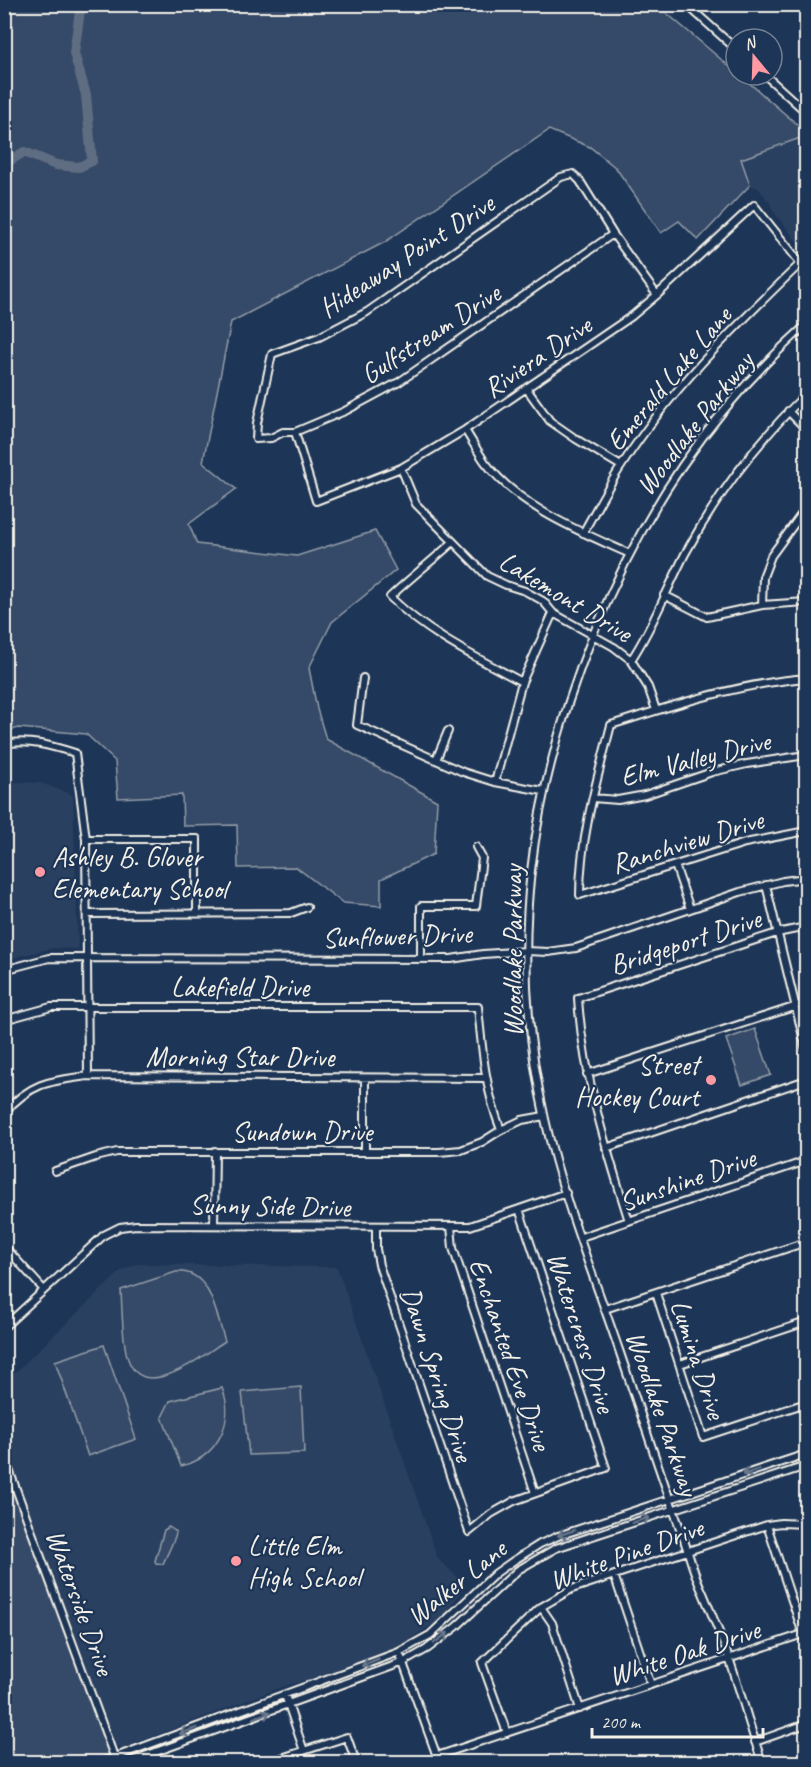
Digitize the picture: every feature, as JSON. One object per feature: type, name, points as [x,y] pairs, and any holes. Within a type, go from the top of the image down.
[{"type":"street","points":[[686,4],[724,38]]},
{"type":"street","points":[[802,4],[807,9]]},
{"type":"street","points":[[779,87],[807,112]]},
{"type":"street","name":"Hideaway Point Drive","points":[[256,439],[257,423],[272,354],[319,337],[367,312],[561,177],[573,174],[580,181],[613,234]]},
{"type":"street","name":"Riviera Drive","points":[[295,432],[316,501],[401,468],[465,430],[632,316],[754,205],[801,263]]},
{"type":"street","points":[[613,234],[657,295]]},
{"type":"street","name":"Gulfstream Drive","points":[[256,439],[271,438],[283,432],[295,432],[345,411],[399,382],[613,234]]},
{"type":"street","points":[[801,263],[807,270]]},
{"type":"street","name":"Emerald Lake Lane","points":[[583,532],[621,466],[667,403],[706,356],[801,263]]},
{"type":"street","name":"Woodlake Parkway","points":[[762,1762],[729,1659],[712,1611],[702,1593],[669,1499],[566,1193],[544,1116],[528,1007],[527,907],[533,846],[543,791],[565,710],[593,637],[630,554],[654,508],[717,418],[747,382],[807,325]]},
{"type":"street","points":[[526,388],[550,420],[576,439],[621,466]]},
{"type":"street","points":[[631,660],[643,643],[686,552],[719,499],[755,450],[788,411],[807,394]]},
{"type":"street","points":[[788,411],[807,429]]},
{"type":"street","points":[[465,430],[486,463],[518,494],[543,511],[630,554]]},
{"type":"street","name":"Lakemont Drive","points":[[401,468],[416,504],[488,576],[543,601],[553,613],[614,647],[631,660],[648,687],[656,710]]},
{"type":"street","points":[[762,605],[763,577],[771,556],[807,508]]},
{"type":"street","points":[[453,542],[390,597],[412,619],[441,638],[522,682]]},
{"type":"street","points":[[664,595],[707,616],[762,605],[807,602]]},
{"type":"street","points":[[495,782],[522,682],[553,613]]},
{"type":"street","points":[[363,678],[357,725],[463,772],[495,782],[543,791]]},
{"type":"street","points":[[593,798],[611,725],[689,699],[767,681],[807,678]]},
{"type":"street","points":[[436,760],[448,731]]},
{"type":"street","points":[[4,744],[41,743],[75,753],[86,839],[88,1076]]},
{"type":"street","name":"Elm Valley Drive","points":[[593,798],[618,801],[645,795],[712,772],[807,755]]},
{"type":"street","name":"Ranchview Drive","points":[[593,798],[580,873],[580,895],[745,843],[807,831]]},
{"type":"street","points":[[86,839],[197,839],[196,913]]},
{"type":"street","points":[[421,959],[421,906],[476,906],[482,858],[476,847]]},
{"type":"street","points":[[675,865],[690,909]]},
{"type":"street","name":"Sunflower Drive","points":[[86,958],[451,959],[527,951],[548,952],[576,948],[740,892],[783,881],[807,878]]},
{"type":"street","points":[[766,885],[807,1049]]},
{"type":"street","points":[[87,914],[291,913],[307,907]]},
{"type":"street","name":"Bridgeport Drive","points":[[587,1074],[578,998],[777,933],[807,927]]},
{"type":"street","points":[[4,970],[50,958],[86,958]]},
{"type":"street","points":[[629,1221],[606,1148],[587,1074],[807,1003]]},
{"type":"street","name":"Lakefield Drive","points":[[4,1020],[51,1007],[478,1007],[486,1078]]},
{"type":"street","name":"Morning Star Drive","points":[[4,1113],[18,1097],[36,1086],[54,1080],[88,1076],[486,1078]]},
{"type":"street","points":[[365,1078],[365,1152]]},
{"type":"street","points":[[486,1078],[493,1110],[501,1130]]},
{"type":"street","points":[[606,1148],[807,1080]]},
{"type":"street","name":"Sundown Drive","points":[[55,1171],[117,1152],[439,1152],[461,1150],[482,1142],[522,1120],[544,1116]]},
{"type":"street","points":[[214,1225],[215,1151]]},
{"type":"street","name":"Sunshine Drive","points":[[581,1238],[807,1161]]},
{"type":"street","name":"Sunny Side Drive","points":[[4,1327],[104,1236],[120,1227],[136,1225],[470,1226],[566,1193]]},
{"type":"street","name":"Watercress Drive","points":[[519,1209],[606,1468],[535,1493]]},
{"type":"street","name":"Dawn Spring Drive","points":[[376,1227],[379,1264],[469,1532],[491,1514],[514,1501],[535,1493]]},
{"type":"street","name":"Enchanted Eve Drive","points":[[451,1227],[453,1248],[535,1493]]},
{"type":"street","points":[[605,1309],[807,1242]]},
{"type":"street","points":[[4,1246],[44,1290]]},
{"type":"street","name":"Lumina Drive","points":[[656,1293],[703,1437],[807,1402]]},
{"type":"street","points":[[680,1364],[807,1322]]},
{"type":"street","name":"Walker Lane","points":[[102,1762],[116,1760],[399,1652],[430,1635],[496,1573],[523,1553],[558,1536],[807,1454]]},
{"type":"street","name":"Waterside Drive","points":[[4,1456],[116,1760]]},
{"type":"street","name":"Walker Lane","points":[[128,1762],[404,1662],[427,1649],[456,1627],[518,1570],[556,1548],[807,1466]]},
{"type":"street","name":"White Pine Drive","points":[[507,1733],[482,1662],[541,1607],[573,1589],[767,1525],[807,1524]]},
{"type":"street","points":[[767,1525],[805,1634]]},
{"type":"street","points":[[614,1575],[651,1685]]},
{"type":"street","points":[[541,1607],[552,1623],[580,1708]]},
{"type":"street","name":"White Oak Drive","points":[[438,1759],[580,1708],[805,1634]]},
{"type":"street","points":[[399,1652],[438,1759]]},
{"type":"street","points":[[285,1695],[304,1751]]},
{"type":"street","points":[[755,1742],[807,1724]]},
{"type":"street","points":[[269,1762],[347,1737],[356,1762]]},
{"type":"shaded area","points":[[4,5],[657,5],[724,62],[724,87],[754,87],[806,132],[806,136],[741,159],[750,185],[698,240],[679,221],[661,233],[616,168],[590,147],[549,130],[385,242],[231,322],[203,462],[236,489],[189,524],[197,544],[297,556],[375,531],[396,570],[332,622],[309,668],[326,739],[437,801],[434,854],[381,879],[381,906],[343,903],[296,867],[238,868],[237,825],[183,826],[182,795],[118,798],[115,761],[86,734],[19,728],[5,731]]},
{"type":"shaded area","points":[[806,136],[806,253],[758,188],[750,185],[740,159]]},
{"type":"shaded area","name":"Ashley B. Glover Elementary School","points":[[41,783],[73,795],[78,949],[54,948],[19,956],[5,962],[5,784]]},
{"type":"shaded area","points":[[755,1029],[771,1075],[742,1085],[726,1039]]},
{"type":"shaded area","points":[[138,1264],[337,1267],[438,1559],[466,1585],[441,1619],[391,1651],[276,1689],[123,1748],[115,1745],[5,1445],[5,1382],[122,1270]]},
{"type":"shaded area","points":[[176,1272],[188,1273],[205,1286],[215,1307],[225,1341],[168,1375],[153,1378],[140,1375],[131,1365],[125,1346],[121,1290]]},
{"type":"shaded area","points":[[104,1345],[136,1439],[88,1456],[55,1361]]},
{"type":"shaded area","points":[[301,1387],[304,1453],[249,1455],[242,1392]]},
{"type":"shaded area","points":[[222,1388],[227,1413],[220,1436],[205,1455],[181,1466],[162,1417],[170,1401]]},
{"type":"shaded area","points":[[4,1458],[115,1758],[102,1762],[5,1762]]},
{"type":"shaded area","points":[[169,1527],[176,1532],[174,1538],[163,1564],[156,1563],[164,1530]]},
{"type":"waterway","points":[[4,164],[24,152],[56,165],[79,167],[92,161],[86,95],[74,53],[81,4]]},
{"type":"place","name":"Ashley B. Glover Elementary School","points":[[40,872]]},
{"type":"place","name":"Street Hockey Court","points":[[711,1080]]},
{"type":"place","name":"Little Elm High School","points":[[236,1561]]}]
